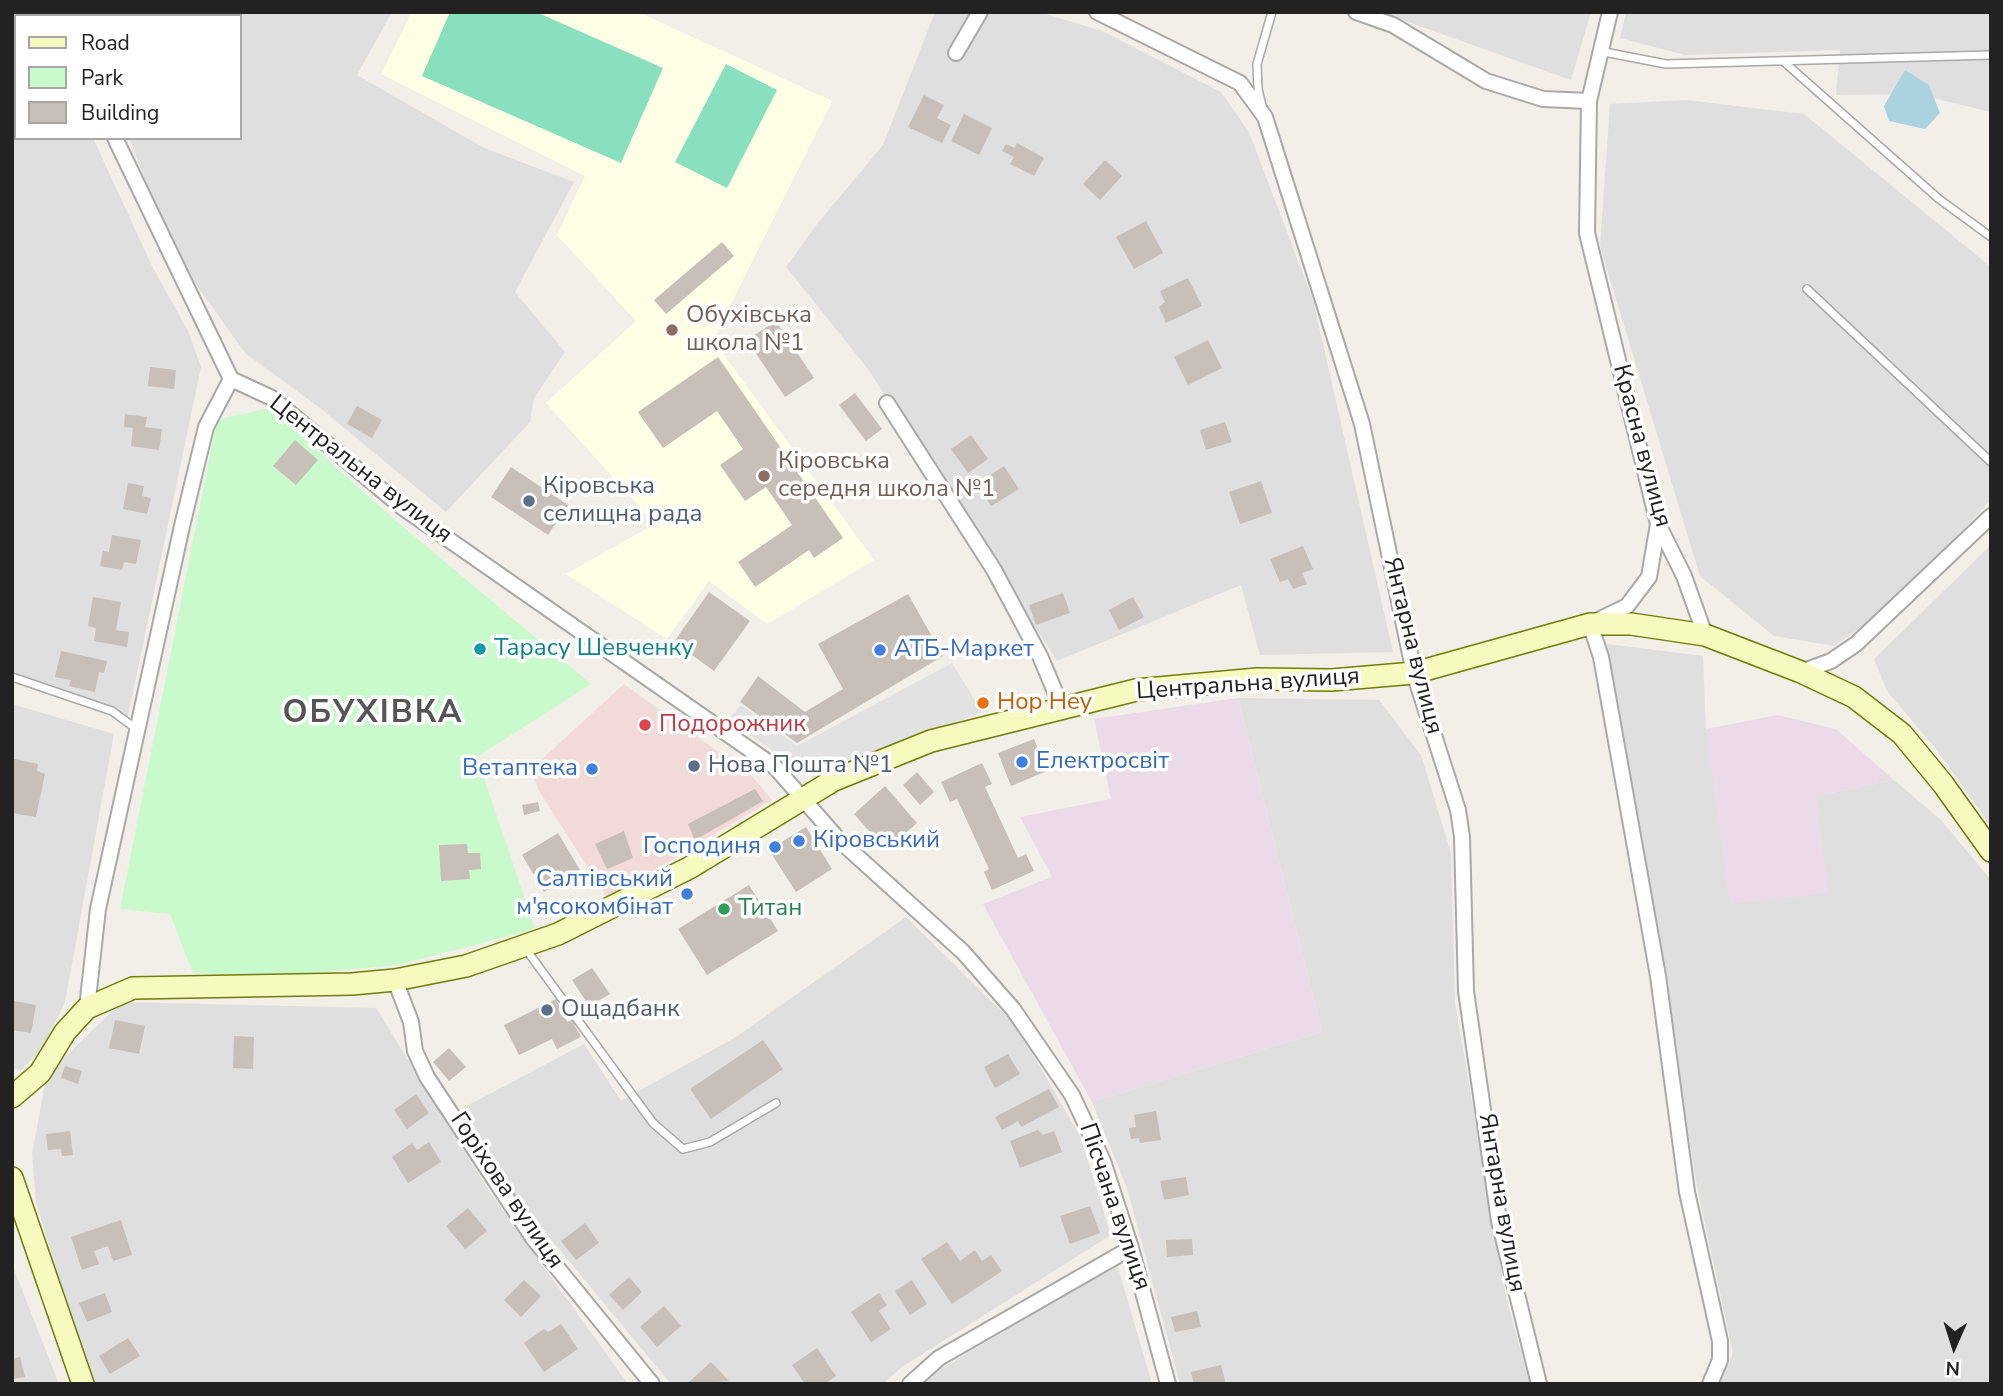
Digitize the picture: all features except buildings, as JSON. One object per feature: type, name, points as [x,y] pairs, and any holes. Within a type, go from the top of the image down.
[{"type":"street","points":[[956,53],[980,12]]},
{"type":"street","name":"Янтарна вулиця","points":[[1097,12],[1240,83],[1265,117],[1362,424],[1414,673],[1458,810],[1462,837],[1466,991],[1499,1221],[1539,1384]]},
{"type":"street","points":[[1356,12],[1393,25],[1486,81],[1543,100],[1589,101]]},
{"type":"street","name":"Красна вулиця","points":[[1609,12],[1589,101],[1587,233],[1658,524],[1684,576],[1705,635]]},
{"type":"street","points":[[87,1008],[98,909],[206,427],[231,379],[116,140]]},
{"type":"street","name":"Центральна вулиця","points":[[231,379],[272,398],[402,507],[775,767],[803,800]]},
{"type":"street","points":[[887,403],[994,570],[1040,656],[1061,706]]},
{"type":"street","points":[[1801,672],[1831,661],[1856,644],[1991,516]]},
{"type":"street","points":[[1658,524],[1649,577],[1627,606],[1590,624],[1601,657],[1658,976],[1687,1192],[1720,1341],[1720,1360],[1710,1384]]},
{"type":"street","name":"Центральна вулиця","points":[[12,1097],[40,1073],[65,1032],[87,1008],[133,988],[396,980],[466,966],[558,934],[691,867],[834,780],[931,741],[1061,706],[1136,690],[1257,679],[1332,680],[1414,673],[1590,624],[1631,624],[1705,635]]},
{"type":"street","points":[[1705,635],[1801,672],[1854,697],[1902,734],[1943,784],[1991,851]]},
{"type":"street","name":"Пісчана вулиця","points":[[803,800],[839,841],[963,952],[1021,1019],[1072,1095],[1103,1161],[1131,1248],[1168,1384]]},
{"type":"street","name":"Горіхова вулиця","points":[[396,980],[411,1022],[415,1051],[427,1077],[533,1238],[652,1384]]},
{"type":"street","points":[[12,1178],[83,1384]]},
{"type":"street","points":[[909,1384],[939,1358],[1131,1248]]},
{"type":"lane","points":[[1265,117],[1258,89],[1257,64],[1272,12]]},
{"type":"lane","points":[[1599,51],[1666,64],[1991,55]]},
{"type":"lane","points":[[1782,61],[1939,199],[1991,237]]},
{"type":"lane","points":[[1807,289],[1991,462]]},
{"type":"lane","points":[[12,677],[113,711],[139,730]]},
{"type":"lane","points":[[525,947],[653,1123],[683,1149],[710,1142],[776,1103]]},
{"type":"shaded area","points":[[12,12],[64,12],[14,14],[14,140],[94,140],[152,266],[188,331],[201,367],[128,716],[12,674]]},
{"type":"shaded area","points":[[392,12],[357,75],[484,148],[574,182],[515,292],[565,352],[534,398],[530,422],[446,512],[320,408],[245,353],[188,273],[144,177],[130,140],[242,140],[242,14],[96,14]]},
{"type":"shaded area","name":"Обухівська школа №1","points":[[412,12],[638,12],[832,101],[713,340],[874,560],[767,624],[709,581],[667,639],[566,574],[655,524],[546,403],[636,321],[557,235],[585,176],[381,74]]},
{"type":"shaded area","points":[[935,12],[1039,12],[1102,31],[1221,92],[1249,132],[1313,300],[1393,652],[1260,655],[1241,585],[1057,661],[868,369],[786,267],[817,224],[883,145]]},
{"type":"shaded area","points":[[1380,12],[1591,12],[1571,80]]},
{"type":"shaded area","points":[[1626,12],[1991,12],[1991,112],[1916,94],[1836,95],[1840,50],[1685,55],[1620,38]]},
{"type":"shaded area","points":[[1686,100],[1804,114],[1991,267],[1991,500],[1889,608],[1834,646],[1774,636],[1700,576],[1600,246],[1610,104]]},
{"type":"shaded area","points":[[1991,545],[1991,827],[1937,750],[1887,691],[1874,659]]},
{"type":"shaded area","points":[[1607,644],[1703,656],[1706,729],[1816,796],[1894,780],[1941,820],[1991,880],[1991,1384],[1718,1384],[1733,1353],[1698,1192]]},
{"type":"shaded area","points":[[952,663],[982,712],[813,778],[728,720],[741,705],[797,746]]},
{"type":"shaded area","points":[[624,684],[752,776],[772,800],[607,898],[538,789],[530,770]]},
{"type":"shaded area","points":[[1238,698],[1379,700],[1421,755],[1451,853],[1455,1003],[1506,1298],[1530,1384],[1180,1384],[1127,1188],[1092,1102],[1322,1032]]},
{"type":"shaded area","points":[[1238,698],[1322,1032],[1092,1102],[983,904],[1052,877],[1020,817],[1111,799],[1094,719]]},
{"type":"shaded area","points":[[12,704],[114,734],[65,1002],[43,1048],[21,1070],[12,1068]]},
{"type":"shaded area","points":[[1777,715],[1836,729],[1894,780],[1816,796],[1828,893],[1730,904],[1706,729]]},
{"type":"shaded area","points":[[906,917],[1016,1025],[1080,1136],[1111,1235],[902,1367],[883,1384],[671,1384],[519,1201],[463,1108],[584,1044],[621,1101],[736,1037]]},
{"type":"shaded area","points":[[122,1002],[376,1008],[489,1191],[628,1384],[90,1384],[36,1202],[32,1154],[47,1074]]},
{"type":"shaded area","points":[[12,1264],[59,1384],[12,1384]]},
{"type":"shaded area","points":[[1117,1264],[1152,1384],[921,1384],[934,1373]]},
{"type":"green space","points":[[450,12],[536,12],[663,68],[621,163],[422,76]]},
{"type":"green space","points":[[726,64],[777,90],[727,188],[675,162]]},
{"type":"green space","points":[[270,408],[395,520],[591,684],[477,757],[535,929],[398,965],[267,977],[193,973],[170,914],[120,909],[217,420]]},
{"type":"water","points":[[1905,70],[1929,85],[1940,113],[1925,129],[1889,121],[1884,106]]},
{"type":"place","name":"Обухівська школа №1","points":[[672,330]]},
{"type":"place","name":"Кіровська середня школа №1","points":[[764,476]]},
{"type":"place","name":"Кіровська селищна рада","points":[[529,501]]},
{"type":"place","name":"Тарасу Шевченку","points":[[480,649]]},
{"type":"place","name":"АТБ-Маркет","points":[[880,650]]},
{"type":"place","name":"Hop Hey","points":[[983,703]]},
{"type":"place","name":"Подорожник","points":[[645,725]]},
{"type":"place","name":"Електросвіт","points":[[1022,762]]},
{"type":"place","name":"Нова Пошта №1","points":[[694,766]]},
{"type":"place","name":"Ветаптека","points":[[592,769]]},
{"type":"place","name":"Кіровський","points":[[799,841]]},
{"type":"place","name":"Господиня","points":[[775,847]]},
{"type":"place","name":"Салтівський м'ясокомбінат","points":[[687,894]]},
{"type":"place","name":"Титан","points":[[724,909]]},
{"type":"place","name":"Ощадбанк","points":[[547,1010]]},
{"type":"district","name":"ОБУХІВКА","points":[[373,714]]}]
